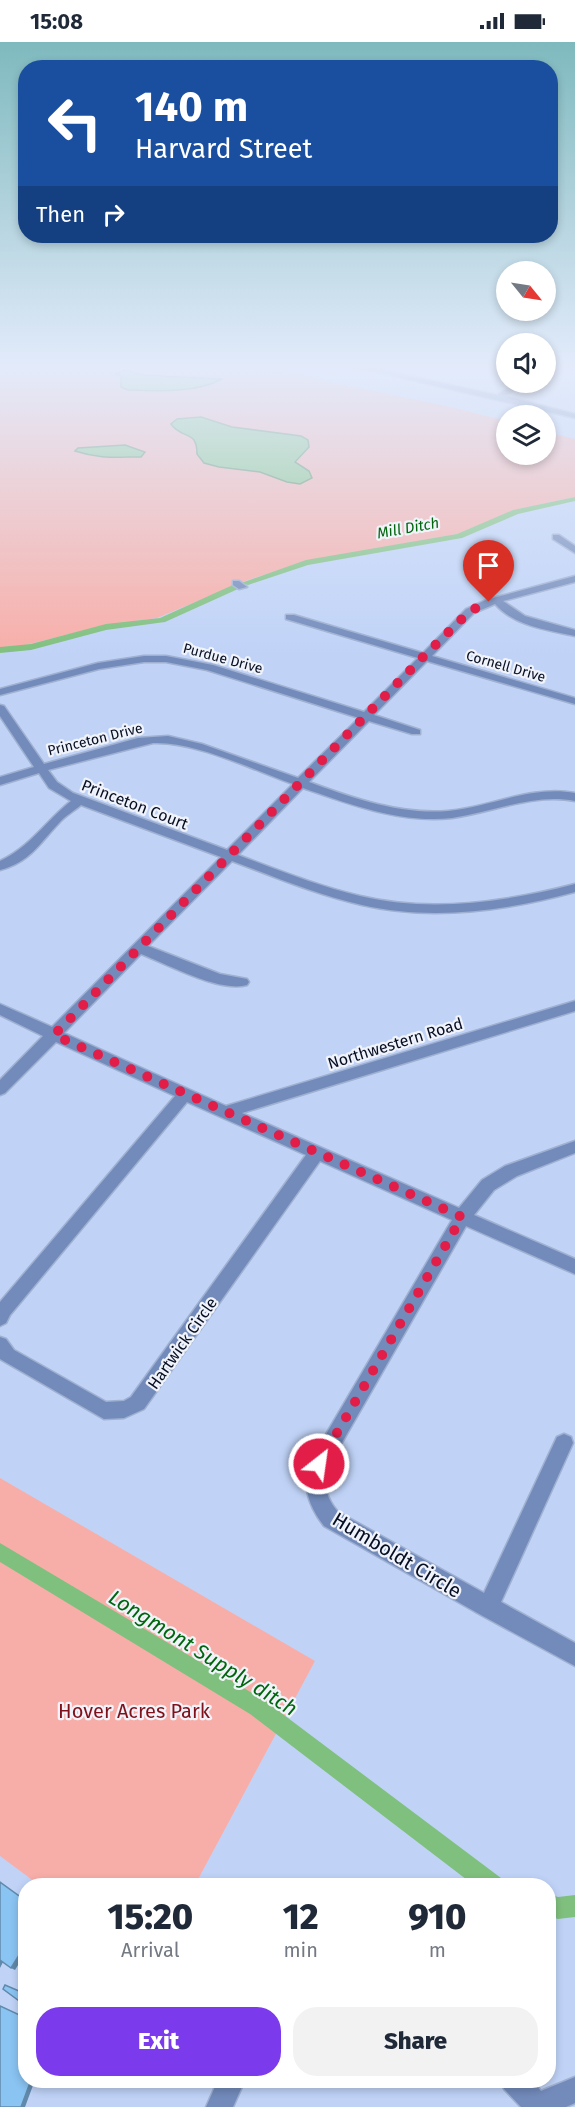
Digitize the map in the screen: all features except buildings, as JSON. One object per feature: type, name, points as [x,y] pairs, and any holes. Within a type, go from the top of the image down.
[{"type":"street","points":[[556,537],[575,550]]},
{"type":"street","points":[[0,1089],[470,611],[496,600],[575,579]]},
{"type":"street","points":[[496,600],[503,607],[522,617],[575,633]]},
{"type":"street","name":"Cornell Drive","points":[[290,617],[422,658],[575,701]]},
{"type":"street","name":"Purdue Drive","points":[[0,692],[98,666],[134,660],[166,660],[209,667],[416,732]]},
{"type":"street","name":"Princeton Court","points":[[0,708],[53,785],[78,801],[321,890],[395,906],[441,908],[486,906],[530,900],[575,888]]},
{"type":"street","name":"Princeton Drive","points":[[0,781],[105,750],[158,739],[193,744],[382,808],[433,815],[459,814],[542,794],[575,797]]},
{"type":"street","points":[[0,866],[21,856],[36,844],[55,820],[78,801]]},
{"type":"street","points":[[139,948],[218,979],[242,982]]},
{"type":"street","name":"Northwestern Road","points":[[225,1112],[575,1006]]},
{"type":"street","points":[[0,1009],[225,1112],[575,1267]]},
{"type":"street","points":[[0,1318],[4,1310],[185,1094]]},
{"type":"street","name":"Humboldt Circle","points":[[575,1147],[511,1171],[488,1185],[462,1217],[319,1464],[315,1477],[316,1496],[331,1520],[575,1655]]},
{"type":"street","name":"Hartwick Circle","points":[[0,1345],[8,1356],[104,1410],[119,1412],[136,1405],[142,1400],[318,1152]]},
{"type":"street","points":[[488,1608],[564,1443]]},
{"type":"street","points":[[219,2107],[228,2088]]},
{"type":"street","points":[[521,2088],[536,2107],[575,2090]]},
{"type":"green space","points":[[0,462],[496,462],[496,465],[556,465],[556,462],[575,462],[575,497],[514,510],[457,534],[307,561],[248,580],[157,618],[101,626],[26,645],[0,648]]},
{"type":"green space","name":"Hover Acres Park","points":[[0,1478],[315,1661],[199,1878],[30,1878],[0,1856]]},
{"type":"shaded area","points":[[296,462],[309,471],[312,478],[300,484],[287,482],[260,472],[204,463]]},
{"type":"waterway","name":"Mill Ditch","points":[[245,583],[306,563],[459,536],[516,512],[575,499]]},
{"type":"waterway","name":"Mill Ditch","points":[[0,650],[31,647],[106,627],[162,620],[235,587]]},
{"type":"waterway","name":"Longmont Supply ditch","points":[[0,1552],[257,1707],[482,1878]]},
{"type":"waterway","name":"Longmont Supply ditch","points":[[556,1907],[575,1906]]},
{"type":"route","points":[[319,1464],[462,1217],[54,1035],[422,658],[470,611],[489,602]]}]
